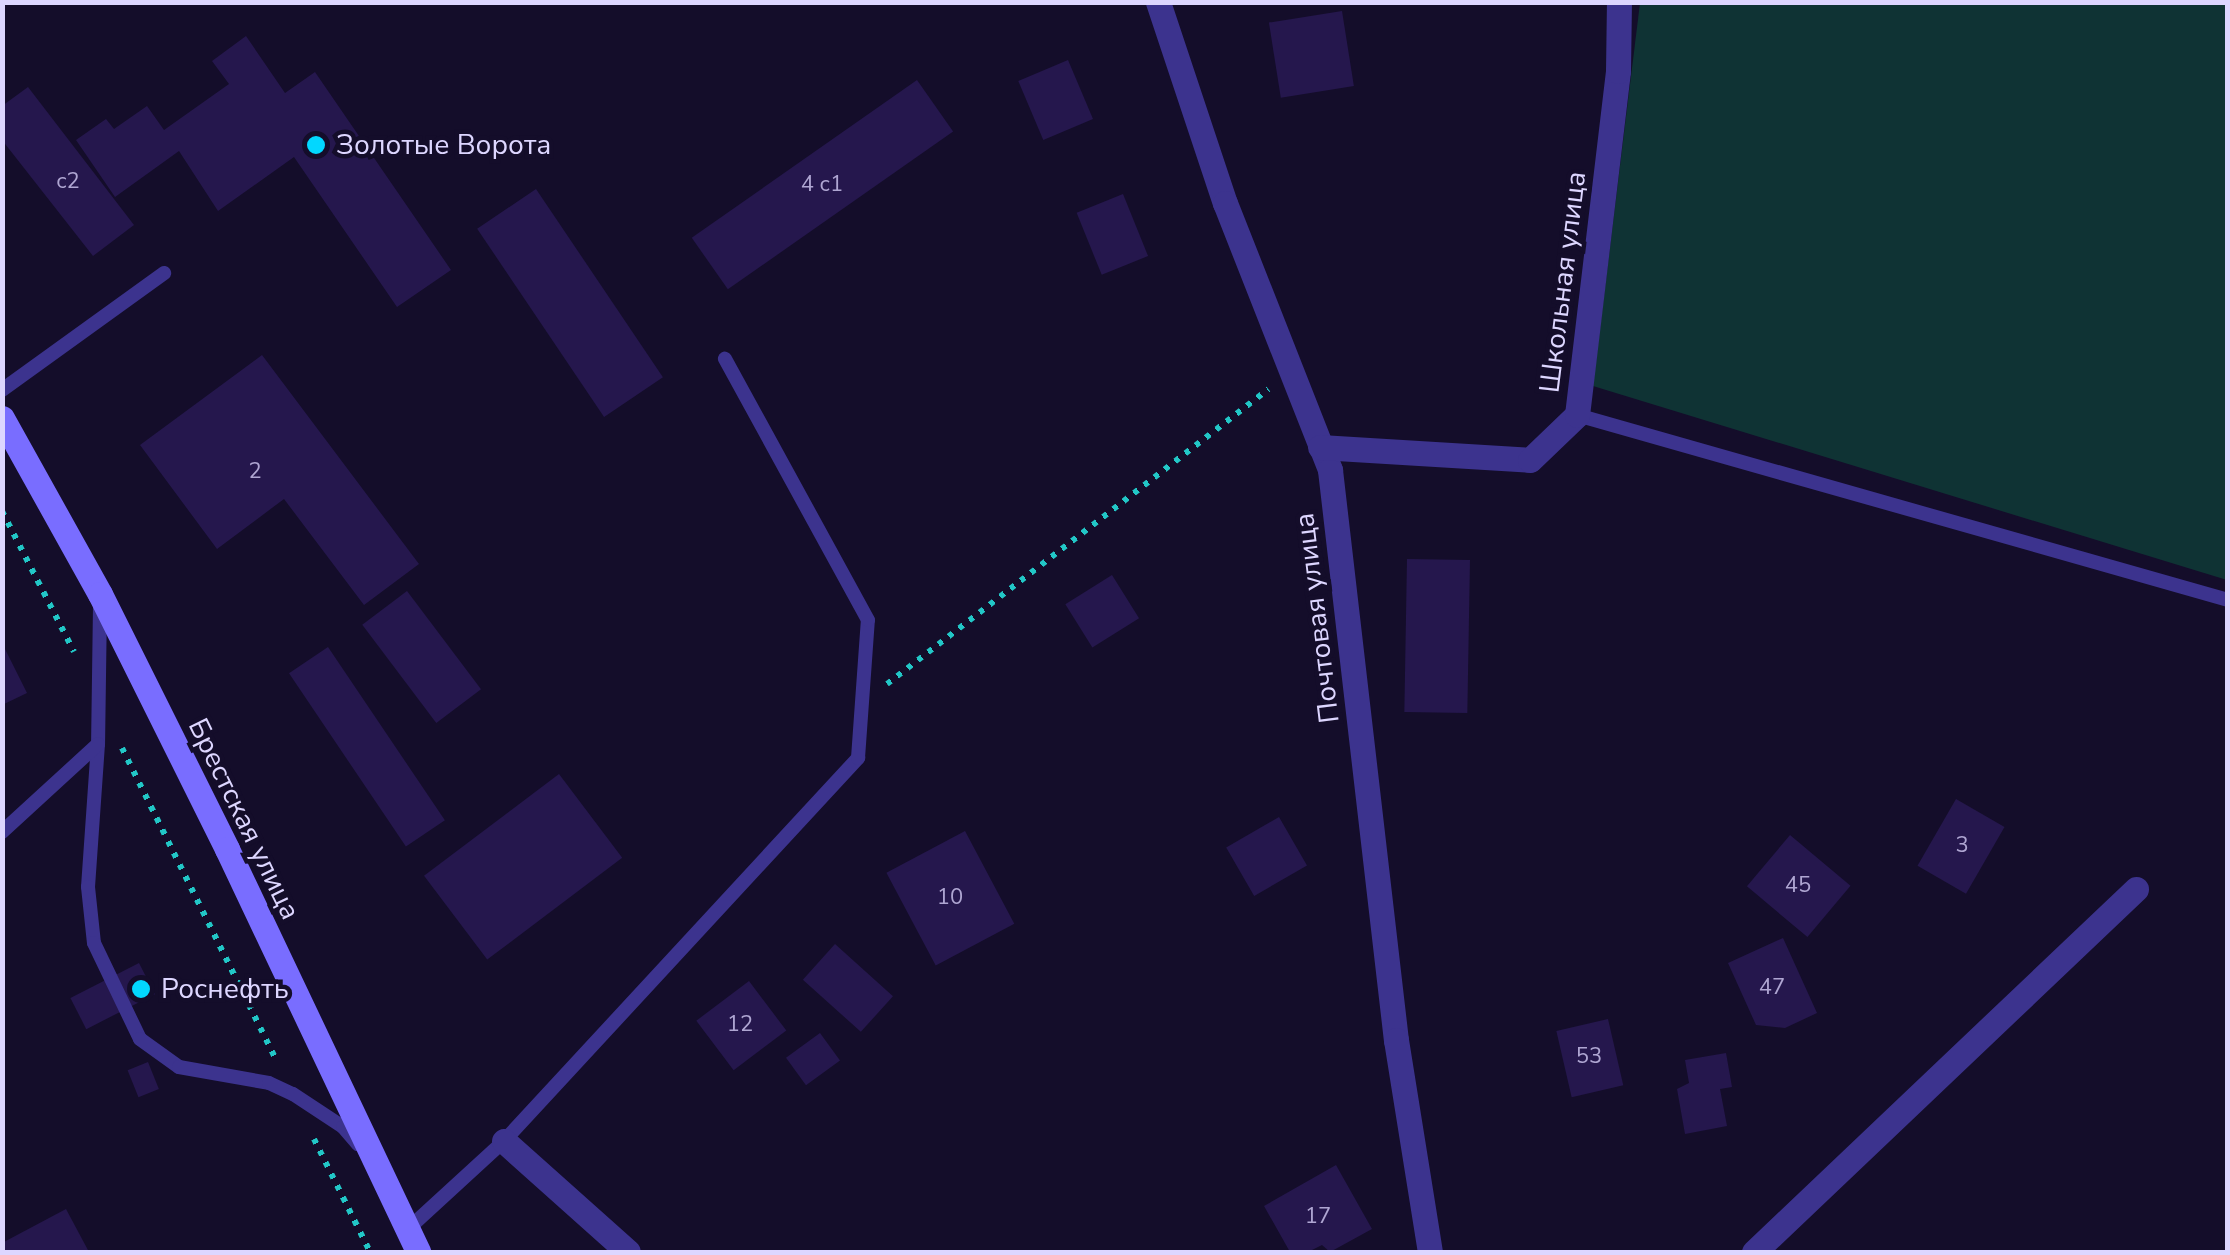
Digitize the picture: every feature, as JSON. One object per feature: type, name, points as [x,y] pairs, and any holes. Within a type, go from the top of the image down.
[{"type":"main road","name":"Брестская улица","points":[[2,418],[100,594],[227,849],[413,1241]]},
{"type":"street","name":"Почтовая улица","points":[[1158,2],[1225,204],[1330,470],[1396,1040],[1430,1252]]},
{"type":"street","name":"Школьная улица","points":[[1320,446],[1530,460],[1577,414],[1618,71],[1619,2]]},
{"type":"street","points":[[1754,1252],[2136,889]]},
{"type":"street","points":[[504,1141],[628,1252]]},
{"type":"lane","points":[[2,390],[164,273]]},
{"type":"lane","points":[[413,1241],[858,758],[868,620],[725,360]]},
{"type":"lane","points":[[1577,414],[2228,600]]},
{"type":"lane","points":[[100,594],[98,744],[88,887],[94,943],[140,1039],[179,1067],[269,1083],[293,1094],[343,1127],[373,1161]]},
{"type":"lane","points":[[2,832],[98,744]]},
{"type":"path","points":[[862,703],[1291,372]]},
{"type":"path","points":[[2,510],[370,1252]]},
{"type":"green space","points":[[1640,3],[2227,3],[2227,580],[1593,386]]},
{"type":"building","points":[[1342,11],[1354,86],[1281,98],[1269,23]]},
{"type":"building","points":[[246,36],[285,93],[315,72],[451,270],[397,307],[294,157],[218,211],[179,151],[115,197],[76,140],[106,119],[114,129],[147,106],[164,130],[229,84],[212,61]]},
{"type":"building","points":[[1068,60],[1093,119],[1043,140],[1018,81]]},
{"type":"building","points":[[917,80],[953,132],[728,289],[692,238]]},
{"type":"building","points":[[28,87],[134,225],[93,256],[2,140],[2,106]]},
{"type":"building","points":[[536,189],[663,377],[604,417],[477,229]]},
{"type":"building","points":[[1123,194],[1148,256],[1102,275],[1077,213]]},
{"type":"building","points":[[262,355],[419,564],[364,605],[284,499],[217,549],[140,445]]},
{"type":"building","points":[[1407,559],[1470,560],[1467,713],[1404,712]]},
{"type":"building","points":[[1112,575],[1139,618],[1092,647],[1065,604]]},
{"type":"building","points":[[407,591],[481,689],[436,723],[362,625]]},
{"type":"building","points":[[2,643],[27,693],[2,705]]},
{"type":"building","points":[[328,647],[445,820],[406,847],[289,673]]},
{"type":"building","points":[[559,774],[622,858],[487,960],[424,876]]},
{"type":"building","points":[[1956,799],[2004,827],[1966,894],[1918,866]]},
{"type":"building","points":[[1279,817],[1307,865],[1254,896],[1226,848]]},
{"type":"building","points":[[965,831],[1014,924],[936,965],[886,873]]},
{"type":"building","points":[[1790,835],[1851,886],[1807,937],[1747,886]]},
{"type":"building","points":[[1783,938],[1817,1013],[1785,1028],[1756,1025],[1728,963]]},
{"type":"building","points":[[835,944],[893,996],[861,1032],[803,980]]},
{"type":"building","points":[[139,963],[155,994],[86,1029],[70,998]]},
{"type":"building","points":[[749,981],[786,1031],[734,1070],[696,1021]]},
{"type":"building","points":[[1608,1019],[1623,1085],[1572,1097],[1556,1031]]},
{"type":"building","points":[[820,1033],[840,1061],[806,1085],[786,1058]]},
{"type":"building","points":[[1726,1053],[1732,1087],[1720,1089],[1727,1126],[1685,1134],[1677,1089],[1689,1083],[1685,1060]]},
{"type":"building","points":[[148,1062],[159,1089],[138,1097],[128,1070]]},
{"type":"building","points":[[1336,1165],[1372,1229],[1330,1252],[1322,1245],[1308,1252],[1290,1252],[1264,1206]]},
{"type":"building","points":[[66,1209],[89,1252],[2,1252],[2,1243]]},
{"type":"place","name":"Золотые Ворота","points":[[316,145]]},
{"type":"place","name":"Роснефть","points":[[141,989]]}]
